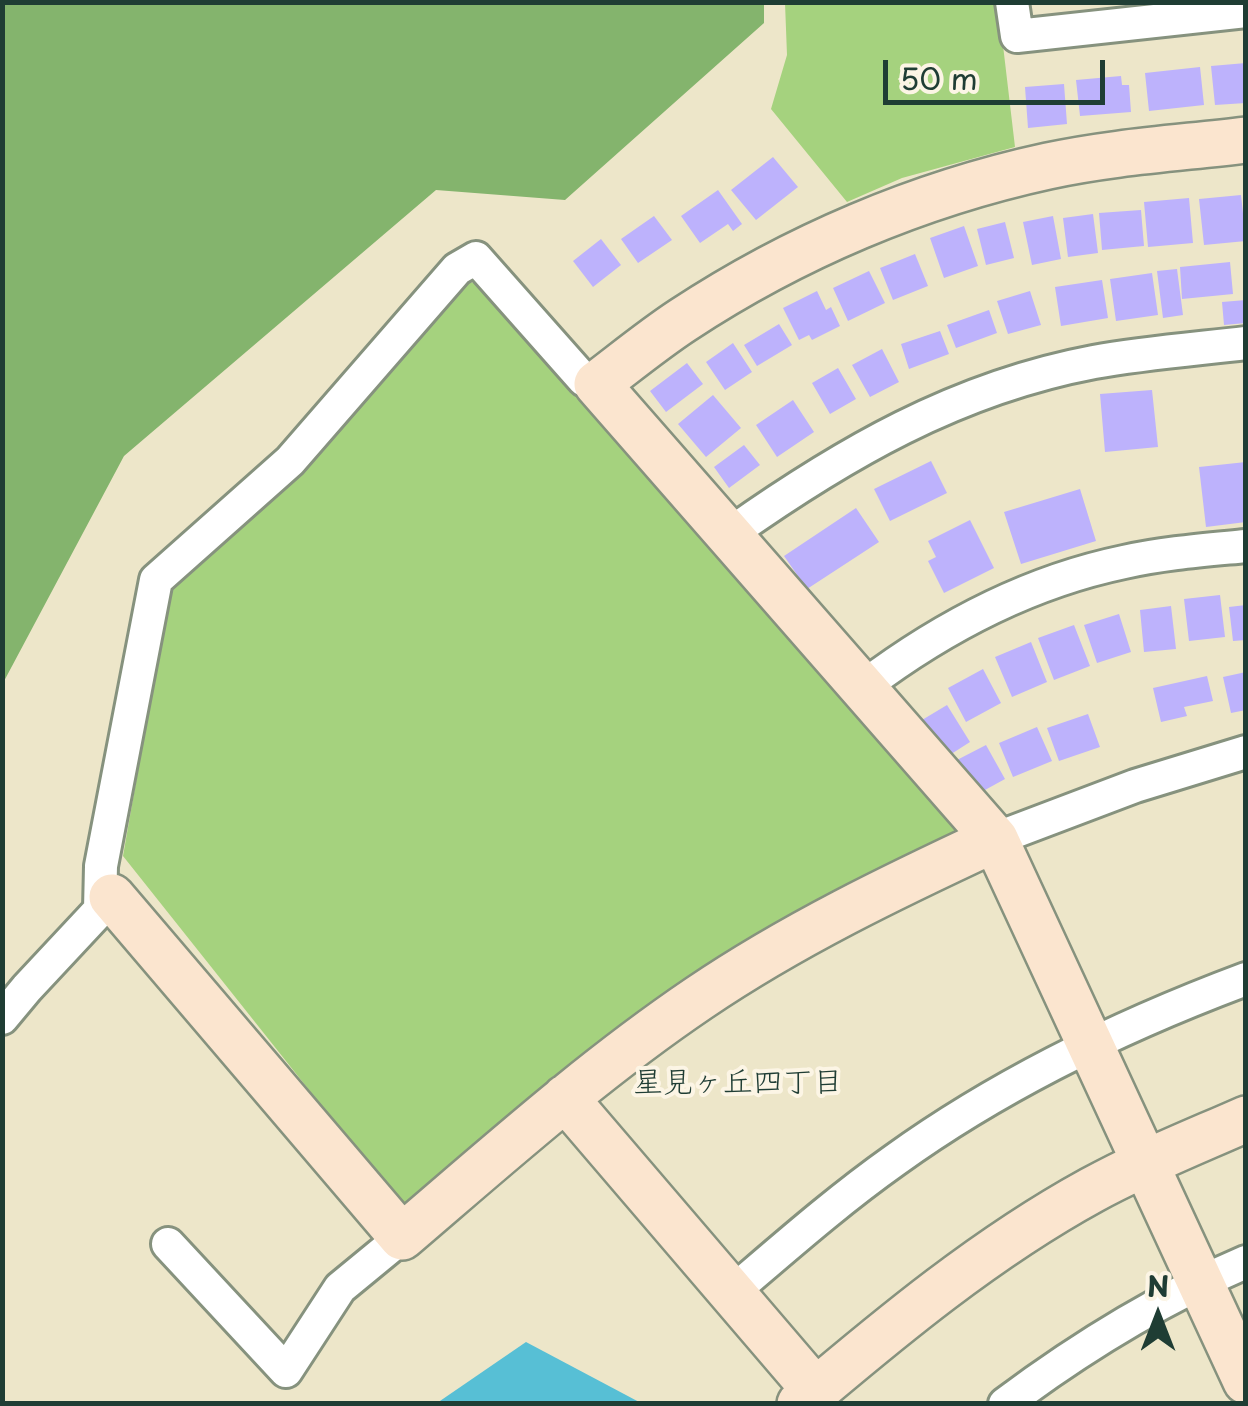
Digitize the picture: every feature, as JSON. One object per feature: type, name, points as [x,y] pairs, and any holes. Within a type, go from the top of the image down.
[{"type":"street","points":[[1012,2],[1017,36],[1246,11]]},
{"type":"street","points":[[597,384],[679,322],[783,260],[909,206],[1051,165],[1246,140]]},
{"type":"street","points":[[402,1236],[106,903],[101,866],[156,580],[290,461],[458,269],[476,258],[584,380],[597,384],[731,533],[995,839],[1246,1381]]},
{"type":"street","points":[[731,533],[840,458],[895,430],[992,390],[1091,363],[1246,343]]},
{"type":"street","points":[[863,686],[964,620],[1061,580],[1122,562],[1246,546]]},
{"type":"street","points":[[168,1244],[286,1371],[340,1288],[565,1098],[702,996],[833,918],[995,839],[1135,786],[1246,752]]},
{"type":"street","points":[[2,1018],[106,903]]},
{"type":"street","points":[[730,1294],[894,1160],[956,1118],[1090,1044],[1246,979]]},
{"type":"street","points":[[565,1098],[730,1294],[808,1397],[962,1273],[1089,1192],[1246,1119]]},
{"type":"street","points":[[1004,1404],[1113,1329],[1199,1282],[1246,1262]]},
{"type":"green space","points":[[3,2],[764,2],[764,23],[565,200],[436,190],[124,456],[3,683]]},
{"type":"green space","points":[[785,3],[998,3],[1015,147],[902,178],[847,202],[771,109],[787,55]]},
{"type":"green space","points":[[469,282],[481,284],[958,830],[809,904],[670,991],[402,1207],[123,856],[170,587],[290,484]]},
{"type":"water","points":[[526,1342],[641,1403],[437,1403]]},
{"type":"building","points":[[1246,63],[1246,103],[1215,105],[1211,66]]},
{"type":"building","points":[[1200,67],[1204,105],[1149,111],[1145,73]]},
{"type":"building","points":[[1121,76],[1122,85],[1129,85],[1131,112],[1080,116],[1076,80]]},
{"type":"building","points":[[1064,84],[1067,124],[1028,128],[1025,87]]},
{"type":"building","points":[[773,157],[798,187],[756,220],[731,190]]},
{"type":"building","points":[[718,190],[742,224],[733,231],[728,224],[700,243],[681,216]]},
{"type":"building","points":[[1241,195],[1246,241],[1204,245],[1199,199]]},
{"type":"building","points":[[1189,198],[1193,243],[1148,247],[1144,202]]},
{"type":"building","points":[[1141,210],[1144,246],[1102,250],[1099,213]]},
{"type":"building","points":[[1093,214],[1098,253],[1068,257],[1063,218]]},
{"type":"building","points":[[654,216],[672,240],[638,263],[621,239]]},
{"type":"building","points":[[1053,216],[1061,259],[1032,265],[1023,222]]},
{"type":"building","points":[[1005,222],[1014,258],[986,265],[977,229]]},
{"type":"building","points":[[964,226],[978,266],[944,278],[930,238]]},
{"type":"building","points":[[601,239],[621,265],[593,287],[573,261]]},
{"type":"building","points":[[915,254],[928,286],[893,300],[880,268]]},
{"type":"building","points":[[1230,262],[1233,294],[1182,299],[1180,267]]},
{"type":"building","points":[[1177,269],[1183,315],[1163,318],[1157,271]]},
{"type":"building","points":[[869,271],[885,303],[848,321],[833,288]]},
{"type":"building","points":[[1152,273],[1158,315],[1116,321],[1110,279]]},
{"type":"building","points":[[1102,280],[1108,318],[1061,326],[1055,287]]},
{"type":"building","points":[[817,291],[840,326],[812,340],[809,335],[799,340],[783,308]]},
{"type":"building","points":[[1030,291],[1041,325],[1008,334],[997,301]]},
{"type":"building","points":[[1246,300],[1246,323],[1224,325],[1222,302]]},
{"type":"building","points":[[989,310],[997,333],[956,348],[947,325]]},
{"type":"building","points":[[779,324],[792,345],[757,366],[744,345]]},
{"type":"building","points":[[940,331],[949,354],[909,369],[901,344]]},
{"type":"building","points":[[733,343],[752,372],[725,390],[706,362]]},
{"type":"building","points":[[882,349],[899,382],[870,397],[852,365]]},
{"type":"building","points":[[687,363],[703,384],[666,412],[650,391]]},
{"type":"building","points":[[838,368],[856,399],[830,414],[812,383]]},
{"type":"building","points":[[1152,390],[1158,447],[1105,452],[1100,394]]},
{"type":"building","points":[[713,395],[741,428],[706,457],[678,424]]},
{"type":"building","points":[[793,400],[814,432],[777,457],[756,425]]},
{"type":"building","points":[[744,445],[760,465],[729,488],[714,467]]},
{"type":"building","points":[[931,461],[947,493],[890,521],[874,489]]},
{"type":"building","points":[[1246,462],[1246,522],[1206,527],[1199,467]]},
{"type":"building","points":[[1080,489],[1096,541],[1021,564],[1004,512]]},
{"type":"building","points":[[856,508],[879,542],[807,589],[784,556]]},
{"type":"building","points":[[970,520],[994,568],[944,593],[928,561],[936,557],[928,541]]},
{"type":"building","points":[[1220,595],[1225,637],[1189,641],[1184,599]]},
{"type":"building","points":[[1246,605],[1246,640],[1233,641],[1229,607]]},
{"type":"building","points":[[1171,606],[1176,649],[1144,652],[1140,610]]},
{"type":"building","points":[[1119,614],[1131,652],[1097,663],[1084,625]]},
{"type":"building","points":[[1074,625],[1090,666],[1054,680],[1038,638]]},
{"type":"building","points":[[1031,642],[1047,682],[1012,697],[995,657]]},
{"type":"building","points":[[983,669],[1001,703],[966,722],[948,688]]},
{"type":"building","points":[[1246,672],[1246,710],[1231,713],[1223,677]]},
{"type":"building","points":[[1207,676],[1213,701],[1184,707],[1187,716],[1161,722],[1153,688]]},
{"type":"building","points":[[947,705],[970,742],[945,758],[922,720]]},
{"type":"building","points":[[1088,714],[1100,747],[1059,761],[1047,728]]},
{"type":"building","points":[[1037,727],[1052,761],[1013,777],[999,743]]},
{"type":"building","points":[[986,745],[1005,779],[974,796],[955,761]]},
{"type":"district","name":"星見ヶ丘四丁目","points":[[738,1084]]}]
